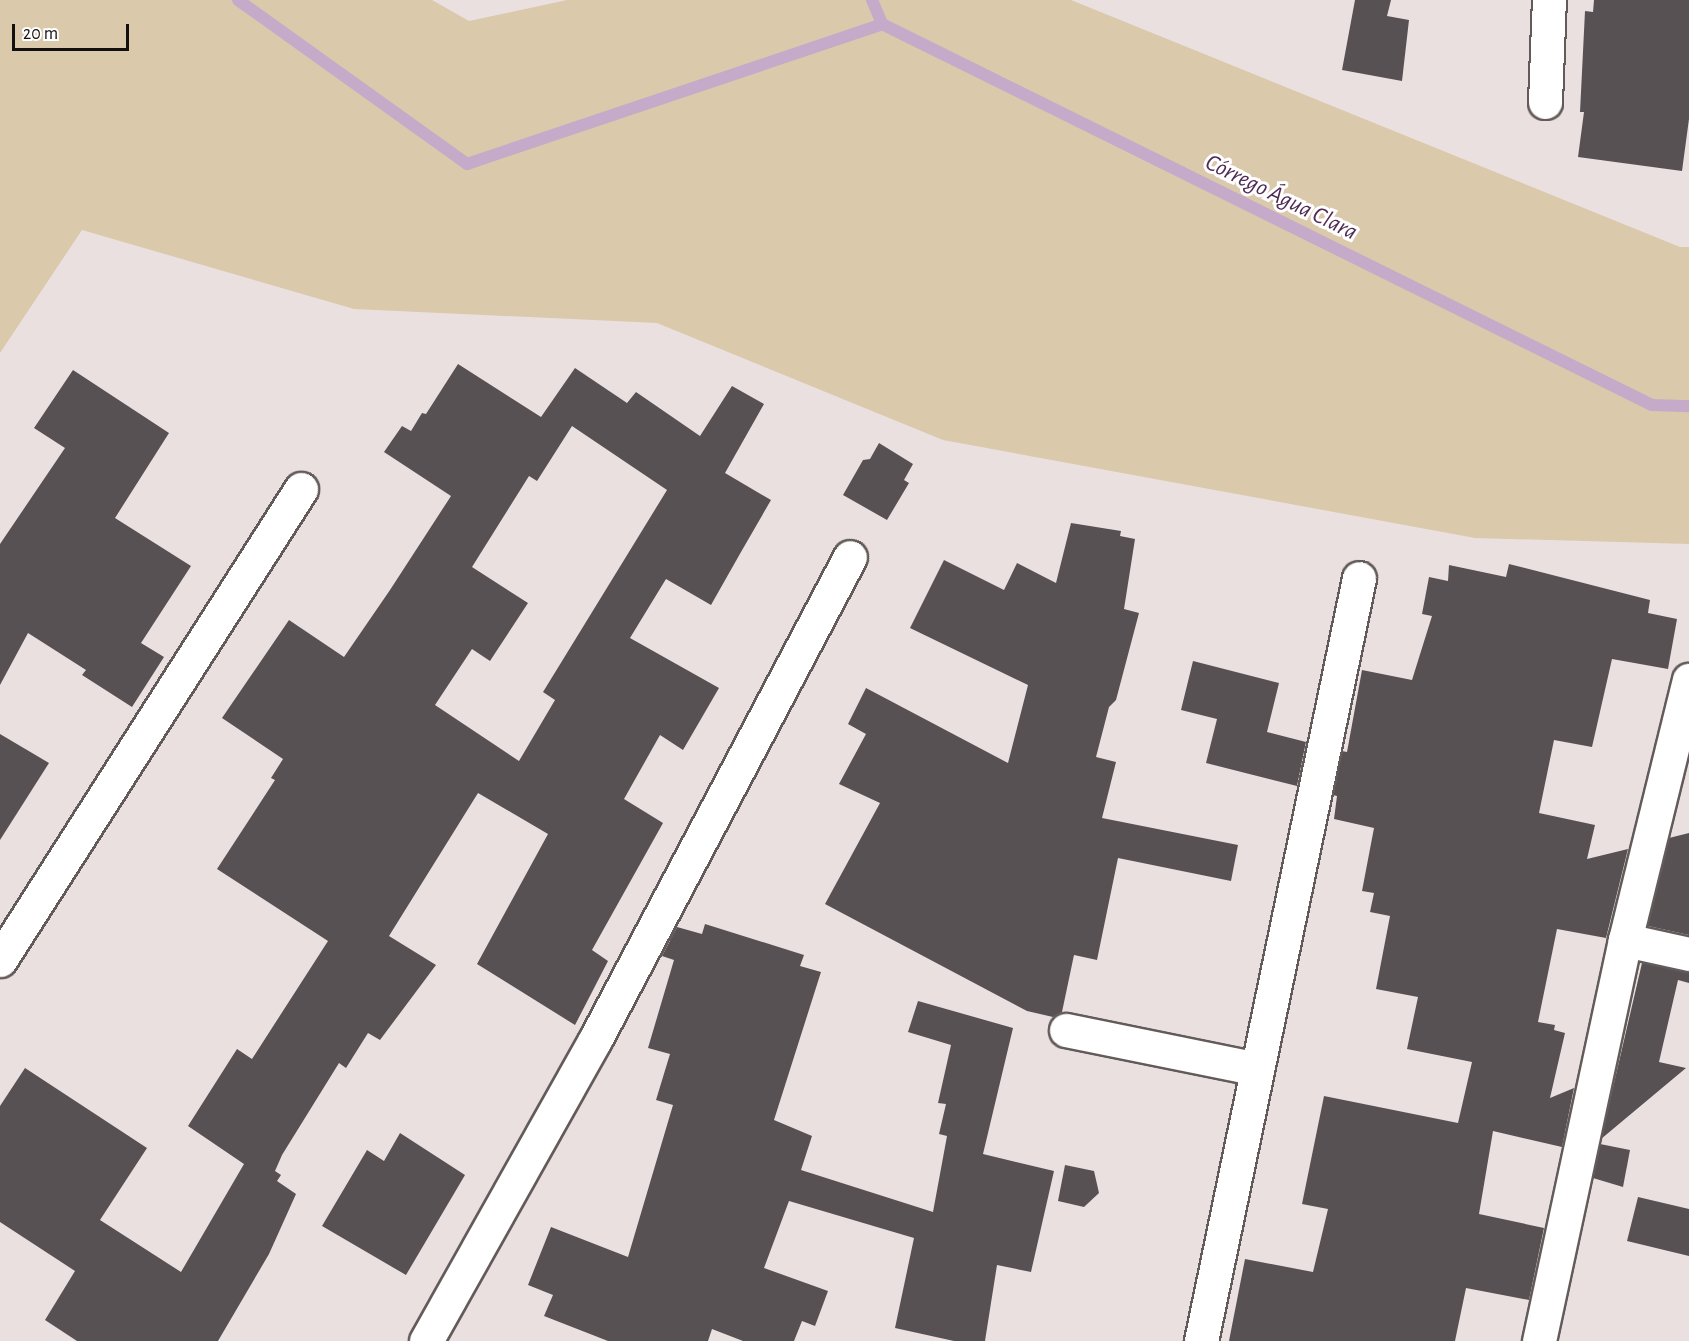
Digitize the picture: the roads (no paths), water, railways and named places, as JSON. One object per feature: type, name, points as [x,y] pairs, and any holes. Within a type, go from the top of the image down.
[{"type":"street","points":[[1545,102],[1549,0]]},
{"type":"street","points":[[0,960],[301,489]]},
{"type":"street","points":[[426,1341],[595,1040],[850,557]]},
{"type":"street","points":[[1201,1341],[1359,578]]},
{"type":"street","points":[[1539,1341],[1624,940],[1689,680]]},
{"type":"street","points":[[1624,940],[1689,954]]},
{"type":"street","points":[[1066,1030],[1257,1069]]},
{"type":"waterway","points":[[238,0],[467,164],[882,24]]},
{"type":"waterway","name":"Córrego Água Clara","points":[[872,0],[882,24],[1652,405],[1689,406]]}]
